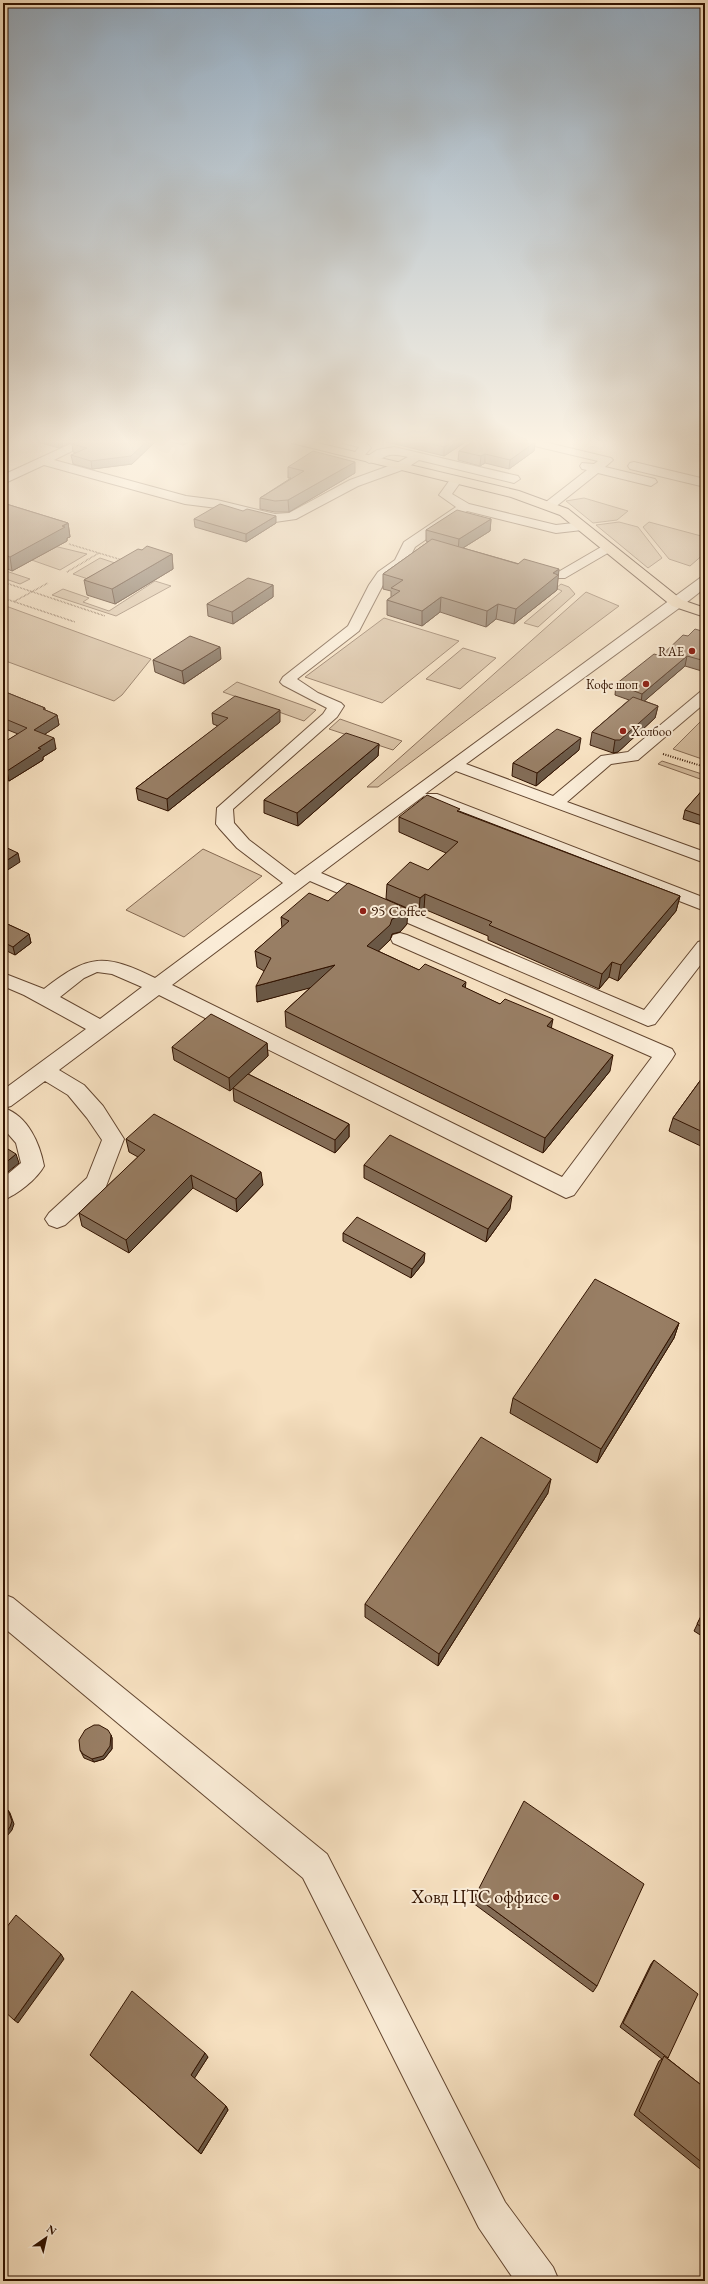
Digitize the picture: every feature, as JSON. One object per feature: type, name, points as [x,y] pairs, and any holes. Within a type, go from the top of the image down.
[{"type":"main road","points":[[609,548],[677,603],[705,613]]},
{"type":"street","points":[[408,548],[400,562],[383,575],[376,585],[354,628],[290,677],[288,682],[313,696],[336,706],[329,717],[225,808],[225,824],[244,844],[302,879],[648,1019],[705,946]]},
{"type":"street","points":[[560,575],[607,548]]},
{"type":"street","points":[[3,1101],[100,1028],[159,987],[454,765],[705,581]]},
{"type":"street","points":[[556,803],[607,759],[632,757],[705,695]]},
{"type":"street","points":[[454,765],[705,858]]},
{"type":"street","points":[[417,793],[705,905]]},
{"type":"street","points":[[45,998],[89,968],[104,965],[159,987],[566,1189],[665,1054],[400,939]]},
{"type":"street","points":[[3,979],[45,998],[100,1028]]},
{"type":"street","points":[[44,1070],[76,1090],[95,1112],[113,1139],[97,1183],[57,1219]]},
{"type":"street","points":[[3,1116],[21,1131],[30,1148],[33,1166],[3,1191]]},
{"type":"street","points":[[3,1608],[315,1866],[492,2215],[539,2281]]},
{"type":"path","points":[[81,548],[126,561]]},
{"type":"path","points":[[67,572],[99,553]]},
{"type":"path","points":[[3,582],[105,616]]},
{"type":"path","points":[[15,602],[48,583]]},
{"type":"path","points":[[3,598],[75,622]]},
{"type":"path","points":[[644,747],[705,767]]},
{"type":"shaded area","points":[[50,548],[61,548],[87,554],[60,570],[26,558]]},
{"type":"shaded area","points":[[623,548],[654,548],[662,558],[648,568]]},
{"type":"shaded area","points":[[660,548],[705,548],[705,553],[690,566],[669,559]]},
{"type":"shaded area","points":[[100,558],[130,568],[109,586],[73,574]]},
{"type":"shaded area","points":[[3,570],[30,579],[20,584],[3,578]]},
{"type":"shaded area","points":[[155,581],[171,586],[116,616],[52,595],[63,589],[89,598],[83,602],[109,611]]},
{"type":"shaded area","points":[[561,584],[569,587],[575,594],[538,627],[524,623],[562,591],[556,588]]},
{"type":"shaded area","points":[[586,592],[619,606],[378,787],[367,787]]},
{"type":"shaded area","points":[[3,605],[151,659],[122,695],[114,701],[3,660]]},
{"type":"shaded area","points":[[384,618],[459,641],[382,703],[305,677]]},
{"type":"shaded area","points":[[463,648],[496,658],[460,689],[426,679]]},
{"type":"shaded area","points":[[237,682],[316,710],[304,721],[223,692]]},
{"type":"shaded area","points":[[705,717],[705,760],[673,749]]},
{"type":"shaded area","points":[[340,719],[402,741],[393,750],[329,729]]},
{"type":"shaded area","points":[[662,761],[705,775],[705,778],[703,780],[658,764]]},
{"type":"shaded area","points":[[203,849],[262,876],[184,937],[126,910]]},
{"type":"building","points":[[3,548],[27,548],[10,557],[3,554]]},
{"type":"building","points":[[145,548],[152,548],[172,554],[112,589],[84,580],[138,549],[142,550]]},
{"type":"building","points":[[420,548],[462,548],[518,564],[524,559],[559,569],[553,573],[558,575],[516,609],[498,604],[487,611],[441,597],[422,611],[387,600],[400,591],[391,588],[403,580],[383,574]]},
{"type":"building","points":[[248,578],[273,585],[232,612],[207,604]]},
{"type":"building","points":[[695,629],[705,632],[705,661],[687,656],[642,694],[616,684],[654,654],[661,656],[683,635],[688,636]]},
{"type":"building","points":[[190,636],[220,647],[182,671],[153,660]]},
{"type":"building","points":[[3,691],[45,708],[43,709],[57,715],[34,730],[54,738],[38,748],[41,749],[7,771],[3,769],[3,743],[27,728],[3,718]]},
{"type":"building","points":[[235,696],[280,710],[167,799],[136,788],[228,718],[212,713]]},
{"type":"building","points":[[633,697],[658,706],[620,740],[615,740],[592,732]]},
{"type":"building","points":[[557,729],[581,738],[537,773],[513,763]]},
{"type":"building","points":[[346,733],[379,744],[297,813],[264,800]]},
{"type":"building","points":[[705,787],[705,817],[685,810]]},
{"type":"building","points":[[427,795],[460,809],[457,811],[680,896],[621,965],[612,962],[602,974],[489,925],[492,922],[425,894],[420,898],[387,884],[410,862],[428,870],[458,842],[399,817]]},
{"type":"building","points":[[3,846],[18,853],[3,863]]},
{"type":"building","points":[[348,883],[408,909],[400,916],[392,919],[390,925],[367,946],[419,970],[425,964],[466,982],[462,986],[500,1004],[505,999],[553,1019],[547,1026],[613,1055],[545,1138],[285,1011],[335,965],[256,986],[271,958],[255,951],[289,921],[281,917],[309,893],[328,901]]},
{"type":"building","points":[[3,922],[29,934],[13,947],[3,942]]},
{"type":"building","points":[[211,1014],[267,1043],[229,1078],[172,1047]]},
{"type":"building","points":[[248,1074],[349,1124],[335,1140],[233,1088]]},
{"type":"building","points":[[705,1074],[705,1133],[673,1118]]},
{"type":"building","points":[[154,1114],[261,1172],[236,1199],[191,1175],[126,1240],[79,1213],[145,1150],[126,1139]]},
{"type":"building","points":[[390,1135],[512,1196],[488,1229],[364,1165]]},
{"type":"building","points":[[3,1146],[16,1154],[3,1165]]},
{"type":"building","points":[[357,1217],[425,1253],[412,1269],[343,1233]]},
{"type":"building","points":[[595,1279],[679,1323],[601,1449],[513,1398]]},
{"type":"building","points":[[481,1437],[551,1479],[439,1654],[365,1604]]},
{"type":"building","points":[[705,1608],[705,1629],[697,1624]]},
{"type":"building","points":[[94,1725],[99,1725],[108,1730],[111,1735],[110,1746],[103,1756],[92,1759],[83,1754],[80,1750],[79,1740],[85,1730]]},
{"type":"building","name":"Ховд ЦТС оффисс","points":[[524,1801],[644,1884],[597,1986],[475,1896]]},
{"type":"building","points":[[3,1806],[8,1810],[12,1821],[10,1827],[3,1836]]},
{"type":"building","points":[[16,1915],[61,1954],[14,2020],[3,2010],[3,1932]]},
{"type":"building","points":[[654,1960],[698,1994],[668,2058],[623,2023]]},
{"type":"building","points":[[132,1991],[205,2053],[191,2075],[226,2106],[198,2151],[90,2055]]},
{"type":"building","points":[[664,2056],[705,2088],[705,2165],[639,2111]]},
{"type":"place","name":"RAE","points":[[692,651]]},
{"type":"place","name":"Кофе шоп","points":[[646,684]]},
{"type":"place","name":"Холбоо","points":[[623,731]]},
{"type":"place","name":"95 Coffee","points":[[363,911]]},
{"type":"place","name":"Ховд ЦТС оффисс","points":[[556,1897]]}]
